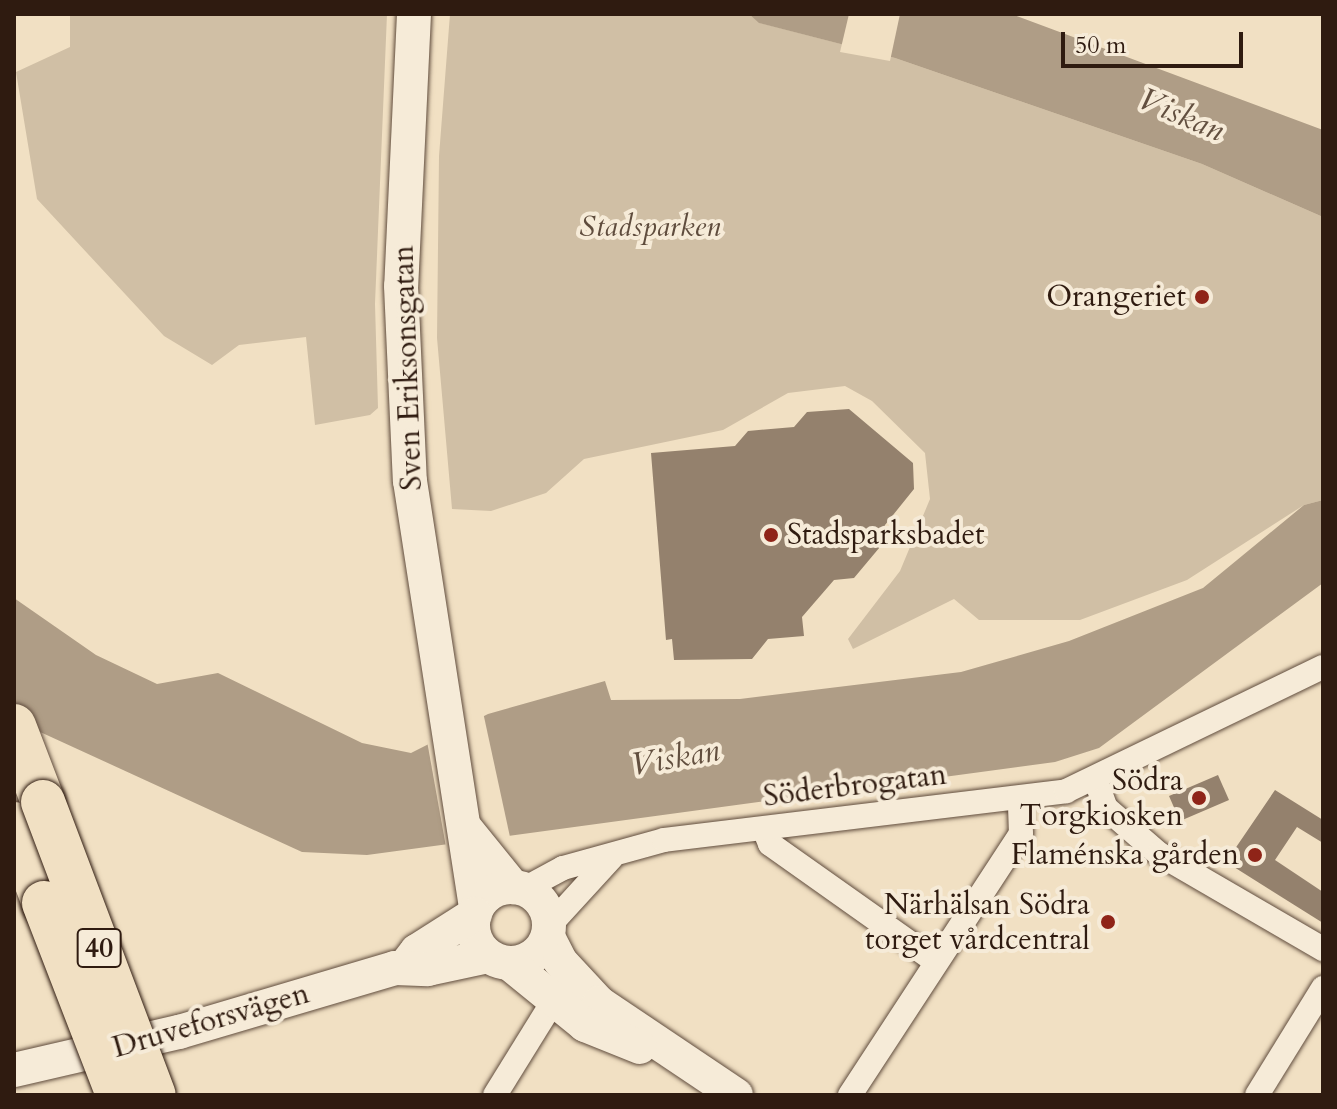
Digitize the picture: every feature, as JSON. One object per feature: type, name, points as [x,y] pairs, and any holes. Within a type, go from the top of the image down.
[{"type":"highway","name":"40","points":[[17,733],[44,903],[118,1095]]},
{"type":"highway","name":"40","points":[[29,813],[154,1095]]},
{"type":"street","name":"Sven Eriksonsgatan","points":[[414,14],[401,286],[405,406],[425,600],[466,829]]},
{"type":"street","name":"Söderbrogatan","points":[[518,888],[620,850],[764,829],[1020,800],[1096,781],[1319,665]]},
{"type":"street","points":[[1096,781],[1106,808],[1159,854],[1323,949]]},
{"type":"street","points":[[850,1095],[934,960],[1021,834],[1020,800]]},
{"type":"street","points":[[466,829],[518,888],[541,901],[548,932],[583,989],[660,1049],[736,1095]]},
{"type":"street","points":[[466,829],[465,864],[476,911],[476,940],[499,960],[543,1016],[635,1046],[660,1049]]},
{"type":"street","points":[[764,829],[770,844],[934,960]]},
{"type":"street","points":[[499,960],[533,957],[548,932],[620,850]]},
{"type":"street","points":[[476,911],[495,891],[518,888]]},
{"type":"street","name":"Druveforsvägen","points":[[14,1070],[179,1032],[406,965],[476,911]]},
{"type":"street","name":"Druveforsvägen","points":[[406,965],[428,969],[499,960]]},
{"type":"street","points":[[1257,1095],[1323,988]]},
{"type":"street","points":[[495,1095],[543,1016]]},
{"type":"green space","points":[[70,14],[387,14],[375,304],[378,408],[370,415],[315,425],[306,337],[239,345],[212,365],[164,336],[37,199],[16,72],[70,47]]},
{"type":"green space","name":"Stadsparken","points":[[450,14],[749,14],[760,23],[895,58],[1202,164],[1323,217],[1323,500],[1304,505],[1187,580],[1080,620],[979,620],[954,599],[853,649],[848,639],[900,571],[930,499],[925,453],[872,401],[845,386],[788,393],[723,430],[584,459],[546,493],[491,511],[452,509],[437,338],[439,156]]},
{"type":"water","name":"Viskan","points":[[749,14],[1011,14],[1323,130],[1323,217],[1202,164],[895,58],[759,23]]},
{"type":"water","name":"Viskan","points":[[1323,500],[1323,583],[1099,748],[1055,762],[367,855],[302,852],[14,720],[14,598],[96,655],[157,684],[218,673],[362,743],[411,753],[488,714],[605,681],[611,700],[740,699],[961,672],[1069,641],[1203,588],[1304,505]]},
{"type":"pier","points":[[849,14],[900,14],[890,61],[840,52]]},
{"type":"pier","points":[[483,712],[510,837],[446,847],[427,741]]},
{"type":"building","name":"Stadsparksbadet","points":[[849,409],[913,463],[914,489],[885,525],[885,541],[854,578],[834,580],[802,617],[804,636],[768,639],[752,659],[674,660],[672,639],[666,640],[651,453],[735,446],[748,431],[794,427],[807,412]]},
{"type":"building","name":"Södra Torgkiosken","points":[[1218,775],[1229,800],[1180,821],[1169,796]]},
{"type":"building","name":"Flaménska gården","points":[[1275,790],[1323,820],[1323,843],[1297,827],[1275,860],[1323,892],[1323,923],[1226,862]]},
{"type":"place","name":"Orangeriet","points":[[1202,297]]},
{"type":"place","name":"Stadsparksbadet","points":[[771,535]]},
{"type":"place","name":"Södra Torgkiosken","points":[[1199,798]]},
{"type":"place","name":"Flaménska gården","points":[[1255,855]]},
{"type":"place","name":"Närhälsan Södra torget vårdcentral","points":[[1108,922]]}]
